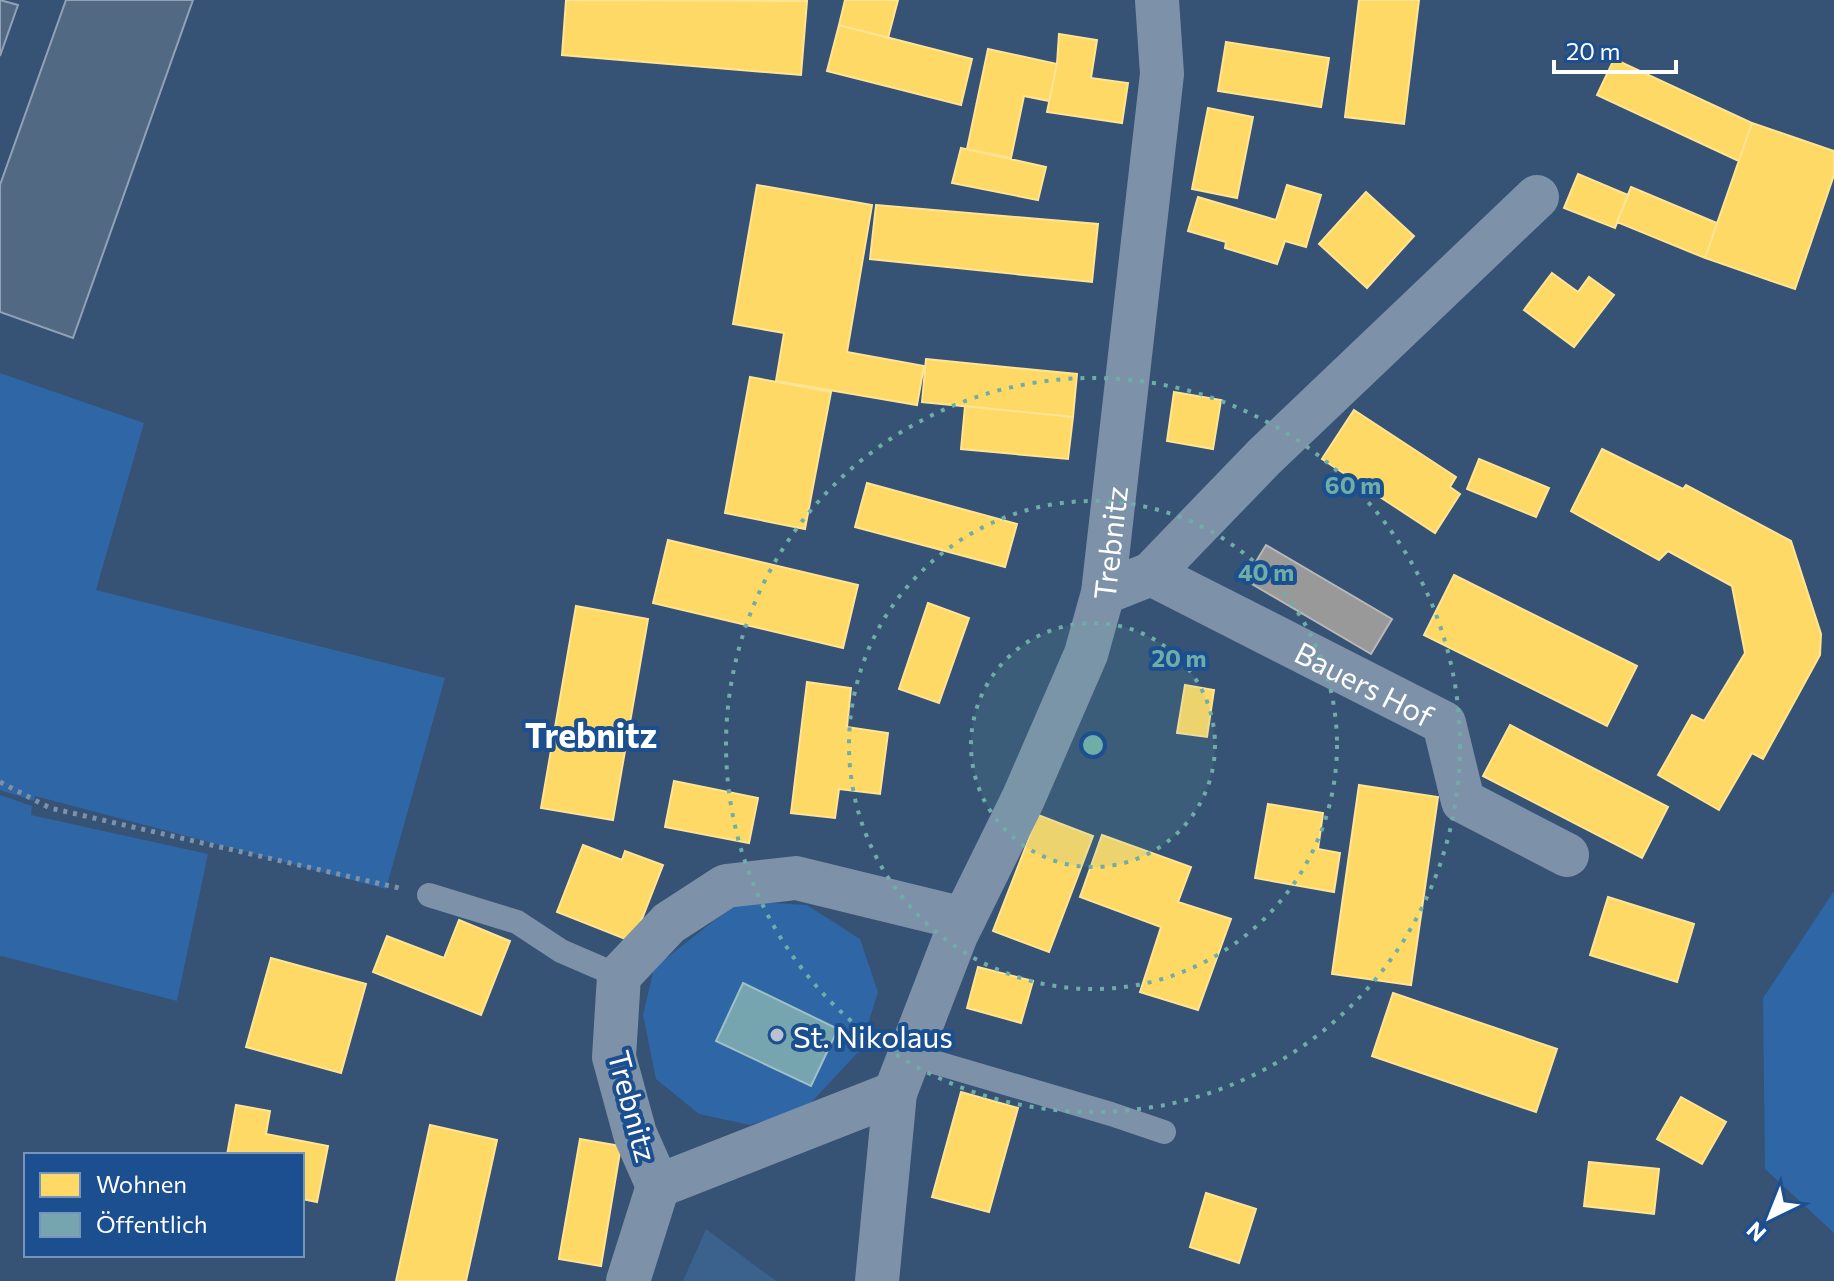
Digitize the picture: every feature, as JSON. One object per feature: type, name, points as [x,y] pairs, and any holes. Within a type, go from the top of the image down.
[{"type":"street","name":"Trebnitz","points":[[1157,0],[1162,74],[1103,593],[1151,574],[1264,457],[1537,197]]},
{"type":"street","name":"Bauers Hof","points":[[1151,574],[1444,723],[1463,801],[1567,855]]},
{"type":"street","points":[[877,1281],[903,1074],[964,919],[1023,799],[1086,654],[1103,593]]},
{"type":"street","points":[[619,976],[669,923],[726,886],[796,878],[964,919]]},
{"type":"street","name":"Trebnitz","points":[[619,976],[614,1057],[635,1134],[658,1186],[628,1281]]},
{"type":"street","name":"Trebnitz","points":[[658,1186],[903,1074]]},
{"type":"lane","points":[[429,895],[517,922],[561,951],[619,976]]},
{"type":"lane","points":[[903,1074],[1111,1114],[1164,1132]]},
{"type":"path","points":[[0,782],[50,808],[429,895]]},
{"type":"shaded area","points":[[0,373],[144,423],[96,590],[445,678],[386,889],[35,796],[34,801],[0,790]]},
{"type":"shaded area","points":[[0,795],[32,806],[31,815],[208,854],[177,1001],[0,958]]},
{"type":"shaded area","points":[[1834,891],[1834,1233],[1765,1169],[1763,998]]},
{"type":"shaded area","points":[[739,901],[807,905],[860,939],[878,992],[860,1050],[807,1107],[750,1125],[699,1114],[656,1079],[643,1015],[654,968]]},
{"type":"shaded area","points":[[706,1229],[776,1281],[683,1281]]},
{"type":"building: Wohnen","points":[[566,0],[807,1],[801,75],[562,55]]},
{"type":"building: Wohnen","points":[[845,0],[898,0],[888,38],[839,25]]},
{"type":"building: Wohnen","points":[[1359,0],[1419,0],[1404,124],[1345,117]]},
{"type":"building: Wohnen","points":[[839,25],[972,59],[961,105],[827,71]]},
{"type":"building: Wohnen","points":[[1059,34],[1097,40],[1091,78],[1128,83],[1122,123],[1047,112],[1057,64]]},
{"type":"building: Wohnen","points":[[1226,42],[1329,58],[1321,107],[1218,91]]},
{"type":"building: Wohnen","points":[[988,49],[1057,64],[1049,101],[1024,96],[1011,158],[967,149]]},
{"type":"building: Wohnen","points":[[1614,59],[1752,123],[1739,161],[1597,95]]},
{"type":"building: Wohnen","points":[[1208,108],[1253,117],[1237,198],[1192,189]]},
{"type":"building: Wohnen","points":[[1752,123],[1834,151],[1834,175],[1795,289],[1705,258]]},
{"type":"building: Wohnen","points":[[961,148],[1046,167],[1038,200],[952,183]]},
{"type":"building: Wohnen","points":[[1578,174],[1628,195],[1615,228],[1564,208]]},
{"type":"building: Wohnen","points":[[757,185],[872,205],[847,352],[924,366],[917,405],[776,381],[784,333],[733,324]]},
{"type":"building: Wohnen","points":[[1287,185],[1321,195],[1306,247],[1285,241],[1277,264],[1225,248],[1226,242],[1188,231],[1198,197],[1276,220]]},
{"type":"building: Wohnen","points":[[1631,187],[1717,223],[1705,258],[1617,222]]},
{"type":"building: Wohnen","points":[[1366,192],[1414,236],[1367,288],[1319,244]]},
{"type":"building: Wohnen","points":[[876,205],[1098,224],[1092,282],[870,259]]},
{"type":"building: Wohnen","points":[[1552,273],[1578,292],[1589,277],[1614,295],[1574,347],[1524,310]]},
{"type":"building: Wohnen","points":[[926,359],[1077,374],[1073,417],[922,402]]},
{"type":"building: Wohnen","points":[[750,377],[831,392],[805,529],[725,513]]},
{"type":"building: Wohnen","points":[[1174,392],[1221,400],[1213,449],[1167,441]]},
{"type":"building: Wohnen","points":[[965,406],[1073,417],[1068,459],[961,449]]},
{"type":"building: Wohnen","points":[[1354,410],[1456,477],[1450,487],[1460,494],[1435,533],[1322,459]]},
{"type":"building: Wohnen","points":[[1602,449],[1683,489],[1686,485],[1791,541],[1821,634],[1820,655],[1763,759],[1752,753],[1719,810],[1658,775],[1692,715],[1704,721],[1745,653],[1732,586],[1668,551],[1659,560],[1571,511]]},
{"type":"building: Wohnen","points":[[1479,459],[1549,488],[1536,517],[1467,489]]},
{"type":"building: Wohnen","points":[[867,483],[1017,524],[1005,567],[855,527]]},
{"type":"building: Wohnen","points":[[668,540],[858,585],[843,648],[653,603]]},
{"type":"building: Wohnen","points":[[1454,575],[1637,666],[1607,726],[1424,635]]},
{"type":"building: Wohnen","points":[[928,603],[969,618],[939,703],[899,689]]},
{"type":"building: Wohnen","points":[[576,606],[648,619],[613,820],[541,808]]},
{"type":"building: Wohnen","points":[[807,682],[851,688],[847,727],[888,733],[880,794],[839,789],[835,818],[791,813]]},
{"type":"building: Wohnen","points":[[1185,685],[1214,690],[1207,737],[1177,733]]},
{"type":"building: Wohnen","points":[[1510,725],[1668,807],[1642,858],[1483,776]]},
{"type":"building: Wohnen","points":[[674,781],[758,798],[749,843],[665,827]]},
{"type":"building: Wohnen","points":[[1359,785],[1438,797],[1411,985],[1332,974]]},
{"type":"building: Wohnen","points":[[1268,804],[1323,813],[1318,849],[1340,853],[1334,892],[1255,878]]},
{"type":"building: Wohnen","points":[[1038,815],[1093,836],[1049,952],[993,931]]},
{"type":"building: Wohnen","points":[[1102,835],[1191,867],[1178,902],[1231,919],[1198,1010],[1140,992],[1161,927],[1080,897]]},
{"type":"building: Wohnen","points":[[583,845],[622,860],[625,851],[663,865],[633,942],[557,912]]},
{"type":"building: Wohnen","points":[[1608,897],[1694,924],[1677,982],[1590,955]]},
{"type":"building: Wohnen","points":[[459,920],[510,941],[481,1015],[373,972],[387,936],[444,958]]},
{"type":"building: Wohnen","points":[[271,958],[366,984],[341,1073],[246,1047]]},
{"type":"building: Wohnen","points":[[978,967],[1033,981],[1021,1023],[967,1008]]},
{"type":"building: Wohnen","points":[[1393,993],[1557,1049],[1536,1112],[1372,1056]]},
{"type":"building: Wohnen","points":[[961,1092],[1018,1108],[989,1212],[932,1197]]},
{"type":"building: Wohnen","points":[[1681,1097],[1726,1122],[1702,1164],[1657,1139]]},
{"type":"building: Wohnen","points":[[236,1105],[270,1111],[266,1134],[328,1146],[317,1202],[304,1199],[304,1153],[227,1153]]},
{"type":"building: Wohnen","points":[[430,1125],[497,1140],[466,1281],[396,1281]]},
{"type":"building: Wohnen","points":[[580,1139],[621,1146],[601,1266],[559,1259]]},
{"type":"building: Wohnen","points":[[1589,1162],[1659,1169],[1654,1214],[1584,1206]]},
{"type":"building: Wohnen","points":[[1206,1193],[1256,1209],[1239,1263],[1190,1247]]},
{"type":"building: Öffentlich","name":"St. Nikolaus","points":[[743,983],[838,1029],[811,1086],[716,1041]]},
{"type":"building: Industrie","points":[[1266,545],[1392,619],[1371,654],[1245,580]]},
{"type":"building: Sonstige","points":[[0,0],[18,5],[0,56]]},
{"type":"building: Sonstige","points":[[66,0],[193,0],[73,338],[0,312],[0,185]]},
{"type":"place","name":"St. Nikolaus","points":[[777,1035]]},
{"type":"district","name":"Trebnitz","points":[[591,734]]}]
